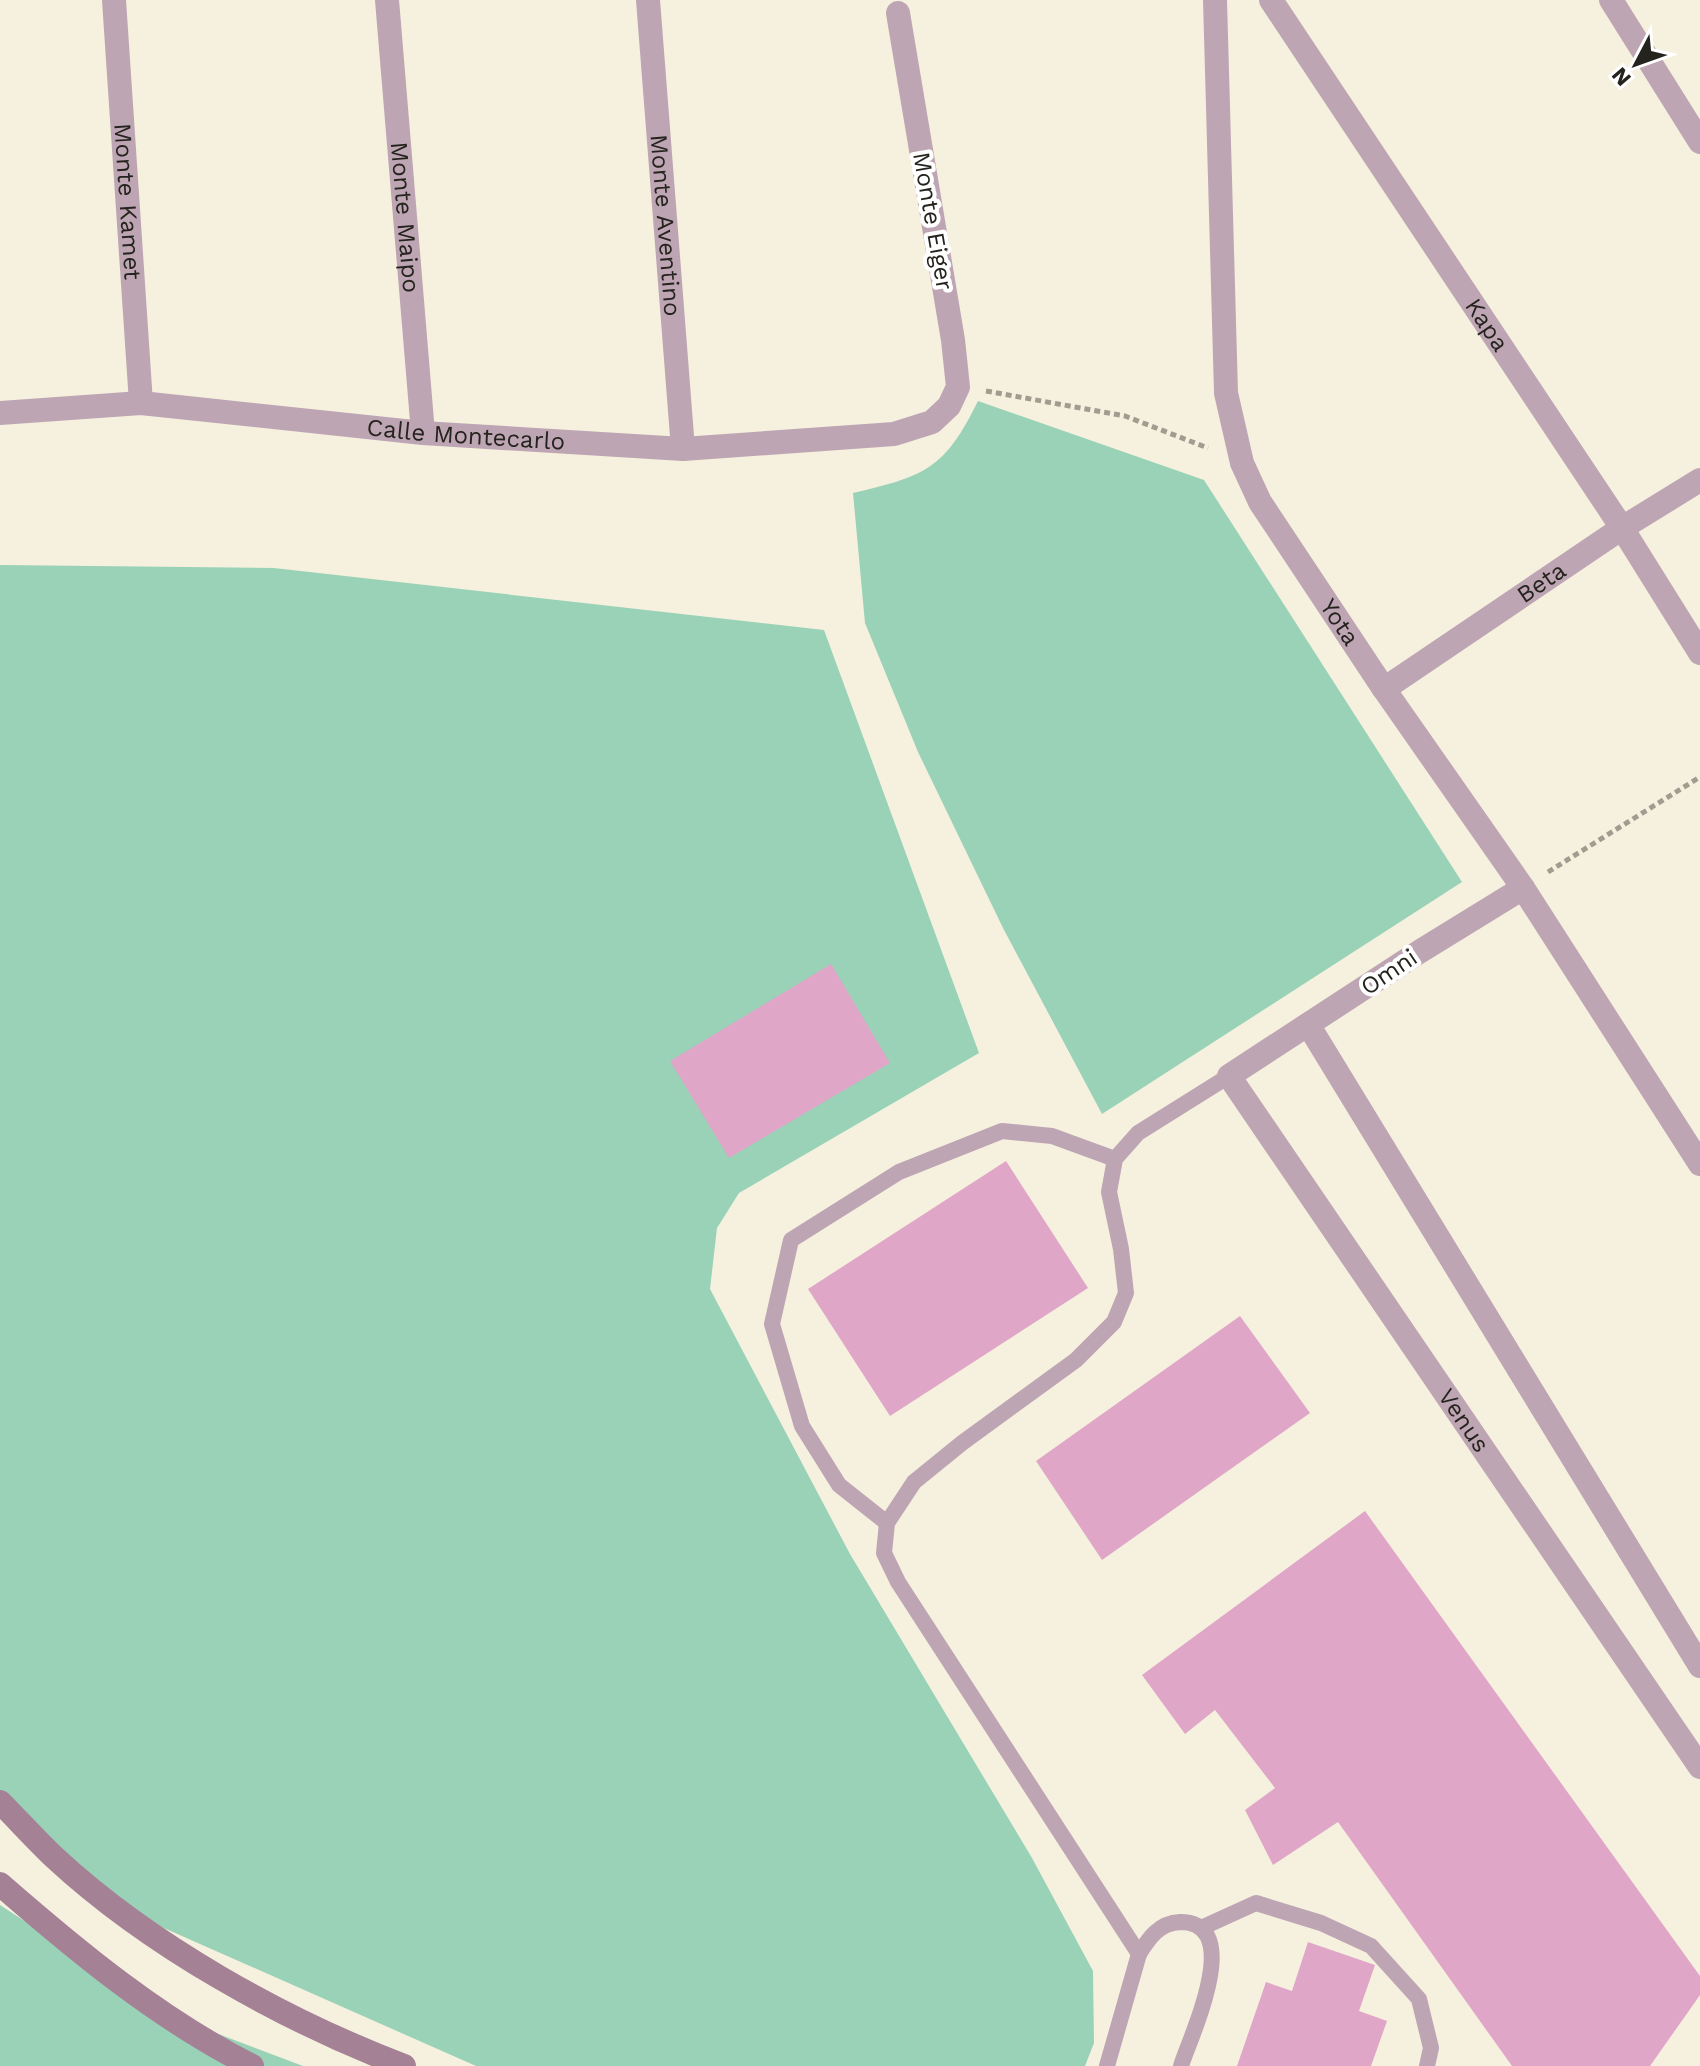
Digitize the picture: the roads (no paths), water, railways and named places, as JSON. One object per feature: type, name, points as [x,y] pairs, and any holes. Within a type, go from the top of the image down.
[{"type":"street","name":"Monte Kamet","points":[[114,0],[141,403]]},
{"type":"street","name":"Monte Maipo","points":[[387,0],[423,433]]},
{"type":"street","name":"Monte Aventino","points":[[648,0],[683,449]]},
{"type":"street","name":"Yota","points":[[1215,0],[1226,393],[1242,463],[1260,502],[1384,689],[1523,888],[1700,1164]]},
{"type":"street","name":"Kapa","points":[[1271,0],[1622,528],[1700,653]]},
{"type":"street","points":[[1611,0],[1700,142]]},
{"type":"street","name":"Monte Eiger","points":[[898,13],[953,340],[958,387],[949,406],[932,422]]},
{"type":"street","name":"Calle Montecarlo","points":[[0,413],[141,403],[423,433],[683,449],[894,434],[932,422]]},
{"type":"street","name":"Beta","points":[[1384,689],[1622,528],[1700,480]]},
{"type":"street","name":"Omni","points":[[1229,1076],[1523,888]]},
{"type":"street","points":[[1309,1026],[1700,1666]]},
{"type":"street","name":"Venus","points":[[1229,1076],[1700,1767]]},
{"type":"street","points":[[0,1802],[56,1859],[137,1924],[243,1993],[404,2066]]},
{"type":"street","points":[[0,1884],[110,1976],[222,2051],[252,2066]]},
{"type":"lane","name":"Omni","points":[[1115,1159],[1138,1133],[1229,1076]]},
{"type":"lane","points":[[887,1523],[839,1485],[802,1426],[772,1324],[791,1240],[899,1172],[1002,1131],[1052,1136],[1115,1159],[1109,1192],[1126,1293],[1114,1322],[1076,1360],[914,1482],[887,1523],[884,1553],[898,1582],[1139,1954]]},
{"type":"lane","points":[[1201,1928],[1256,1903],[1321,1923],[1371,1946],[1419,1999],[1431,2048],[1427,2066]]},
{"type":"lane","points":[[1107,2066],[1139,1954],[1150,1935],[1169,1923],[1184,1922],[1201,1928],[1212,1947],[1213,1975],[1181,2066]]}]
